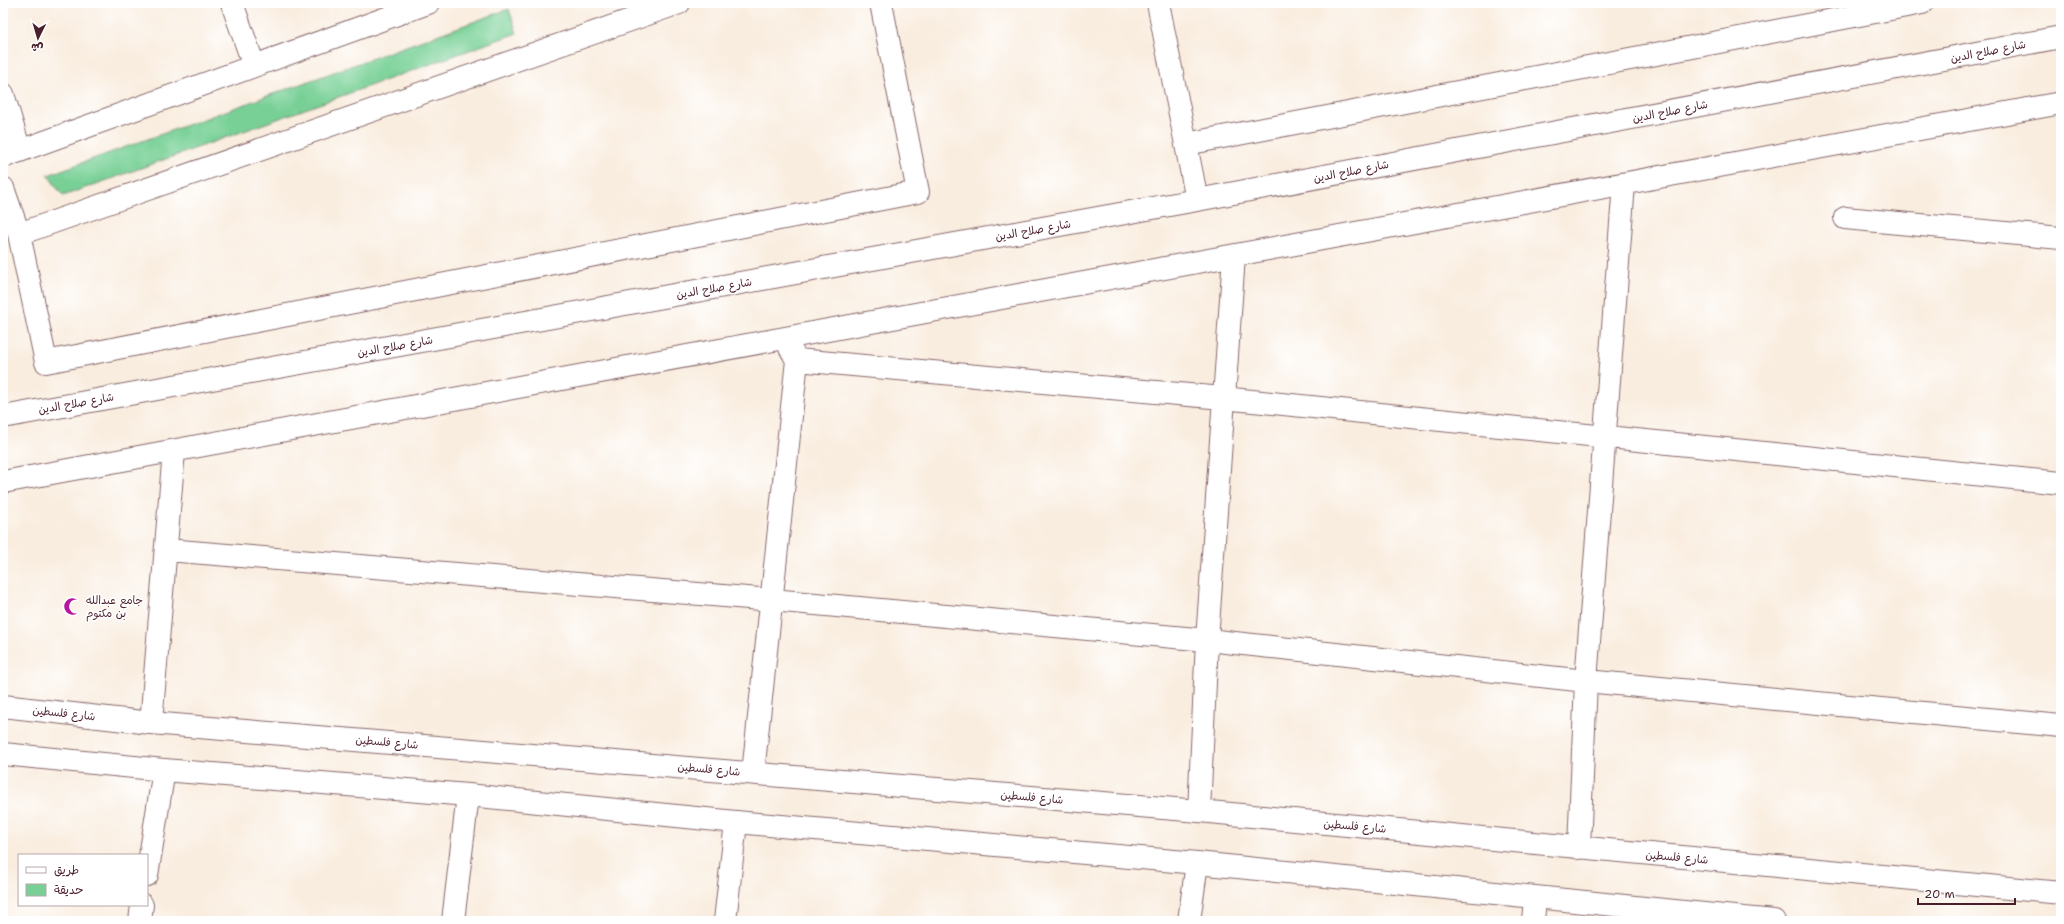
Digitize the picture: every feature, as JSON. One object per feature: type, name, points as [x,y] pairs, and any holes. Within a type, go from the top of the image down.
[{"type":"street","points":[[232,3],[254,66]]},
{"type":"street","points":[[3,94],[12,154],[428,3]]},
{"type":"street","points":[[20,234],[679,3]]},
{"type":"street","points":[[3,188],[20,234],[46,362],[918,192],[881,3]]},
{"type":"street","points":[[1158,3],[1197,200]]},
{"type":"street","points":[[1186,144],[1922,3]]},
{"type":"street","name":"شارع صلاح الدين","points":[[3,417],[1197,200],[2061,37]]},
{"type":"street","points":[[3,482],[174,452],[2061,103]]},
{"type":"street","points":[[1579,848],[1586,681],[1624,184]]},
{"type":"street","points":[[1845,218],[2061,238]]},
{"type":"street","points":[[1199,811],[1207,640],[1234,256]]},
{"type":"street","points":[[753,773],[797,360],[785,339]]},
{"type":"street","points":[[797,360],[1223,398],[2061,483]]},
{"type":"street","points":[[151,723],[167,550],[174,452]]},
{"type":"street","points":[[167,550],[772,600],[1207,640],[1586,681],[2061,726]]},
{"type":"street","name":"شارع فلسطين","points":[[3,706],[151,723],[1199,811],[2061,893]]},
{"type":"street","points":[[3,754],[164,770],[468,795],[736,822],[1197,863],[1774,921]]},
{"type":"street","points":[[148,869],[164,770]]},
{"type":"street","points":[[453,921],[468,795]]},
{"type":"street","points":[[725,921],[736,822]]},
{"type":"street","points":[[1189,921],[1197,863]]},
{"type":"street","points":[[1533,921],[1535,898]]},
{"type":"street","points":[[140,921],[142,906]]},
{"type":"green space","points":[[509,9],[517,33],[63,196],[48,175]]},
{"type":"place","name":"جامع عبدالله بن مكتوم","points":[[73,606]]}]
